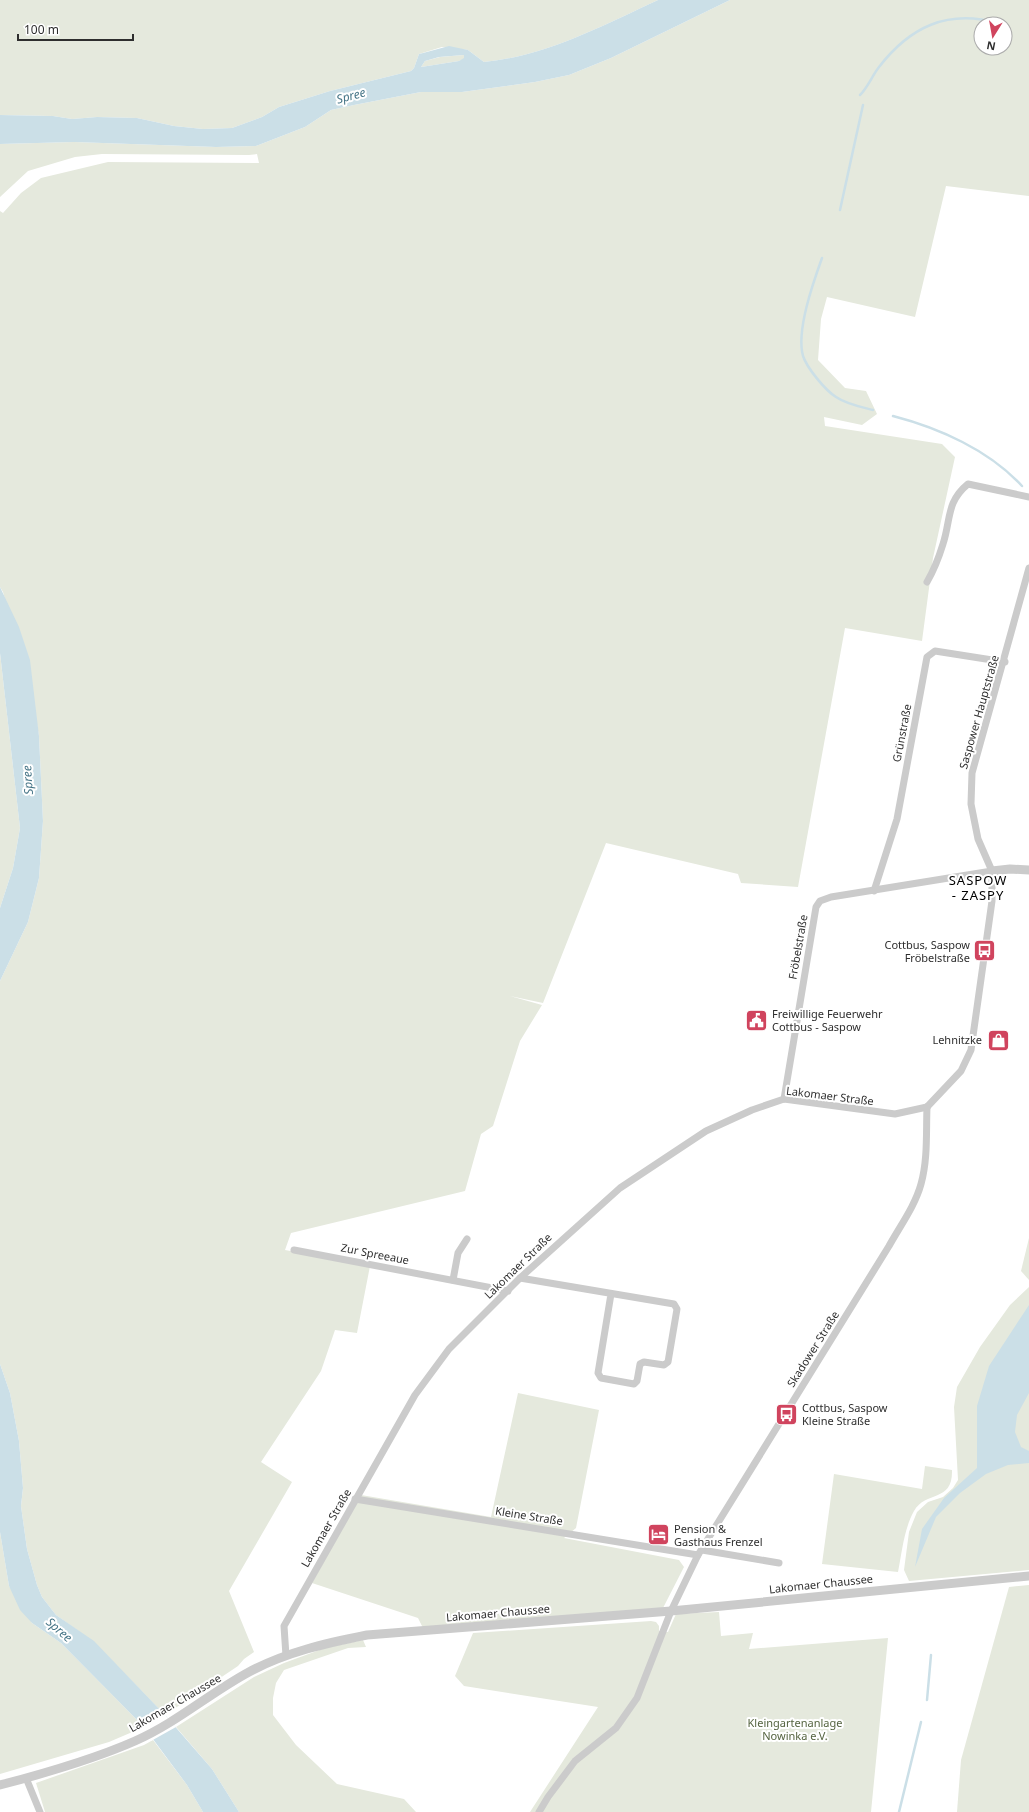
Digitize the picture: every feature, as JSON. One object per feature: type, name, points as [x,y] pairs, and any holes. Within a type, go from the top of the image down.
[{"type":"street","points":[[928,582],[944,543],[953,499],[968,484],[1029,497]]},
{"type":"street","name":"Saspower Hauptstraße","points":[[927,1107],[961,1070],[971,1050],[992,901],[992,871],[978,839],[971,804],[972,773],[1029,568]]},
{"type":"street","name":"Grünstraße","points":[[874,891],[896,819],[927,657],[935,651],[1004,662]]},
{"type":"street","points":[[992,871],[1010,869],[1029,870]]},
{"type":"street","name":"Fröbelstraße","points":[[784,1099],[816,907],[820,901],[831,896],[874,891],[992,871]]},
{"type":"street","name":"Lakomaer Straße","points":[[286,1656],[284,1626],[415,1395],[449,1349],[520,1278],[620,1188],[706,1131],[752,1110],[784,1099],[895,1114],[927,1107]]},
{"type":"street","name":"Skadower Straße","points":[[539,1812],[548,1797],[575,1761],[616,1728],[637,1698],[670,1611],[700,1553],[889,1246],[916,1197],[921,1183],[926,1148],[927,1107]]},
{"type":"street","points":[[453,1280],[458,1253],[467,1239]]},
{"type":"street","name":"Zur Spreeaue","points":[[294,1250],[508,1291]]},
{"type":"street","points":[[520,1278],[674,1304],[677,1309],[668,1362],[664,1365],[644,1362],[640,1364],[637,1381],[634,1384],[601,1378],[598,1373],[611,1294]]},
{"type":"street","name":"Kleine Straße","points":[[355,1499],[700,1553],[779,1563]]},
{"type":"street","name":"Lakomaer Chaussee","points":[[0,1784],[26,1778],[85,1760],[136,1740],[184,1714],[249,1672],[286,1656],[328,1642],[367,1635],[670,1611],[1029,1576]]},
{"type":"street","points":[[26,1778],[40,1812]]},
{"type":"green space","points":[[0,0],[658,0],[552,47],[507,59],[484,62],[468,50],[442,47],[419,54],[414,68],[411,71],[330,91],[279,107],[262,117],[232,128],[203,129],[174,126],[137,118],[97,117],[72,119],[53,116],[0,115]]},
{"type":"green space","points":[[730,0],[1029,0],[1029,196],[946,186],[915,317],[827,297],[821,319],[818,360],[845,388],[866,391],[877,414],[862,425],[824,417],[825,426],[942,444],[955,457],[933,558],[922,641],[845,628],[798,887],[741,883],[738,874],[606,843],[543,1003],[510,996],[542,1005],[520,1041],[493,1126],[481,1134],[465,1191],[291,1233],[285,1250],[370,1266],[357,1333],[335,1330],[321,1371],[261,1462],[292,1482],[229,1591],[254,1652],[244,1659],[238,1666],[165,1715],[94,1642],[56,1615],[42,1597],[27,1549],[21,1506],[23,1488],[19,1441],[10,1393],[0,1364],[0,981],[28,922],[39,878],[43,821],[39,736],[33,702],[3,592],[0,587],[0,211],[3,213],[21,193],[41,178],[108,162],[259,163],[257,154],[102,154],[75,157],[28,171],[0,197],[0,144],[74,142],[216,147],[256,146],[305,127],[331,110],[421,92],[462,92],[535,82],[569,75],[611,58]]},
{"type":"green space","points":[[464,55],[465,59],[459,61],[421,67],[425,61],[440,57]]},
{"type":"green space","points":[[0,653],[20,828],[13,868],[0,908]]},
{"type":"green space","points":[[1029,1238],[1029,1280],[1021,1271]]},
{"type":"green space","points":[[1029,1287],[1029,1570],[909,1581],[904,1570],[909,1532],[917,1512],[928,1502],[943,1497],[953,1488],[958,1480],[954,1407],[957,1387],[980,1347],[1010,1305]]},
{"type":"green space","points":[[518,1393],[599,1410],[576,1528],[564,1538],[679,1560],[684,1567],[663,1608],[423,1628],[418,1618],[312,1583],[361,1495],[491,1517]]},
{"type":"green space","points":[[925,1466],[952,1470],[951,1480],[944,1492],[925,1500],[914,1511],[906,1533],[898,1572],[822,1564],[834,1474],[922,1489]]},
{"type":"green space","points":[[0,1532],[9,1586],[32,1623],[61,1643],[144,1727],[109,1742],[0,1774]]},
{"type":"green space","points":[[1029,1585],[1029,1812],[957,1812],[961,1760],[1009,1587]]},
{"type":"green space","name":"Kleingartenanlage Nowinka e.V.","points":[[719,1612],[721,1636],[753,1633],[749,1649],[888,1638],[871,1812],[530,1812],[598,1707],[464,1686],[455,1676],[473,1633],[651,1621],[656,1622],[659,1626],[659,1631],[668,1632],[676,1614]]},
{"type":"green space","points":[[363,1640],[366,1647],[348,1648],[284,1670],[276,1683],[273,1698],[273,1715],[296,1745],[337,1784],[404,1799],[416,1812],[239,1812],[212,1769],[176,1727],[254,1677],[284,1663],[325,1648]]},
{"type":"green space","points":[[153,1740],[187,1785],[203,1812],[45,1812],[36,1783],[144,1745]]},
{"type":"water","name":"Spree","points":[[658,0],[730,0],[611,58],[569,75],[535,82],[462,92],[421,92],[331,110],[305,127],[256,146],[216,147],[74,142],[0,144],[0,115],[53,116],[72,119],[97,117],[137,118],[174,126],[203,129],[232,128],[262,117],[279,107],[330,91],[411,71],[414,68],[419,54],[449,46],[468,50],[484,62],[507,59],[552,47]],"holes":[[[464,55],[464,58],[459,61],[421,67],[425,61],[439,57]]]},
{"type":"water","name":"Spree","points":[[0,587],[19,627],[30,660],[39,736],[43,821],[39,878],[28,922],[0,981],[0,908],[13,868],[20,828],[0,653]]},
{"type":"water","points":[[1029,1305],[1029,1393],[1017,1415],[1015,1432],[1021,1447],[1029,1451],[1029,1463],[1008,1465],[986,1474],[960,1493],[936,1517],[915,1567],[922,1529],[944,1498],[977,1468],[977,1406],[989,1366]]},
{"type":"water","name":"Spree","points":[[0,1364],[10,1393],[19,1441],[23,1488],[21,1506],[27,1549],[42,1597],[56,1615],[94,1641],[165,1715],[212,1769],[239,1812],[203,1812],[187,1785],[144,1727],[61,1643],[32,1623],[20,1610],[9,1586],[0,1532]]},
{"type":"pier","points":[[165,1715],[176,1727],[151,1741],[142,1728]]},
{"type":"waterway","points":[[860,95],[879,67],[891,53],[917,32],[946,20],[973,19]]},
{"type":"waterway","points":[[840,210],[863,105]]},
{"type":"waterway","points":[[822,258],[806,307],[801,346],[803,356],[812,372],[832,394],[849,403],[873,410]]},
{"type":"waterway","points":[[893,416],[928,427],[979,451],[1009,473],[1022,486]]},
{"type":"waterway","points":[[927,1700],[931,1655]]},
{"type":"waterway","points":[[899,1812],[921,1722]]},
{"type":"place","name":"Cottbus, Saspow Fröbelstraße","points":[[985,951]]},
{"type":"place","name":"Freiwillige Feuerwehr Cottbus - Saspow","points":[[756,1020]]},
{"type":"place","name":"Lehnitzke","points":[[998,1040]]},
{"type":"place","name":"Cottbus, Saspow Kleine Straße","points":[[786,1414]]},
{"type":"place","name":"Pension & Gasthaus Frenzel","points":[[659,1535]]},
{"type":"district","name":"SASPOW - ZASPY","points":[[978,888]]}]
